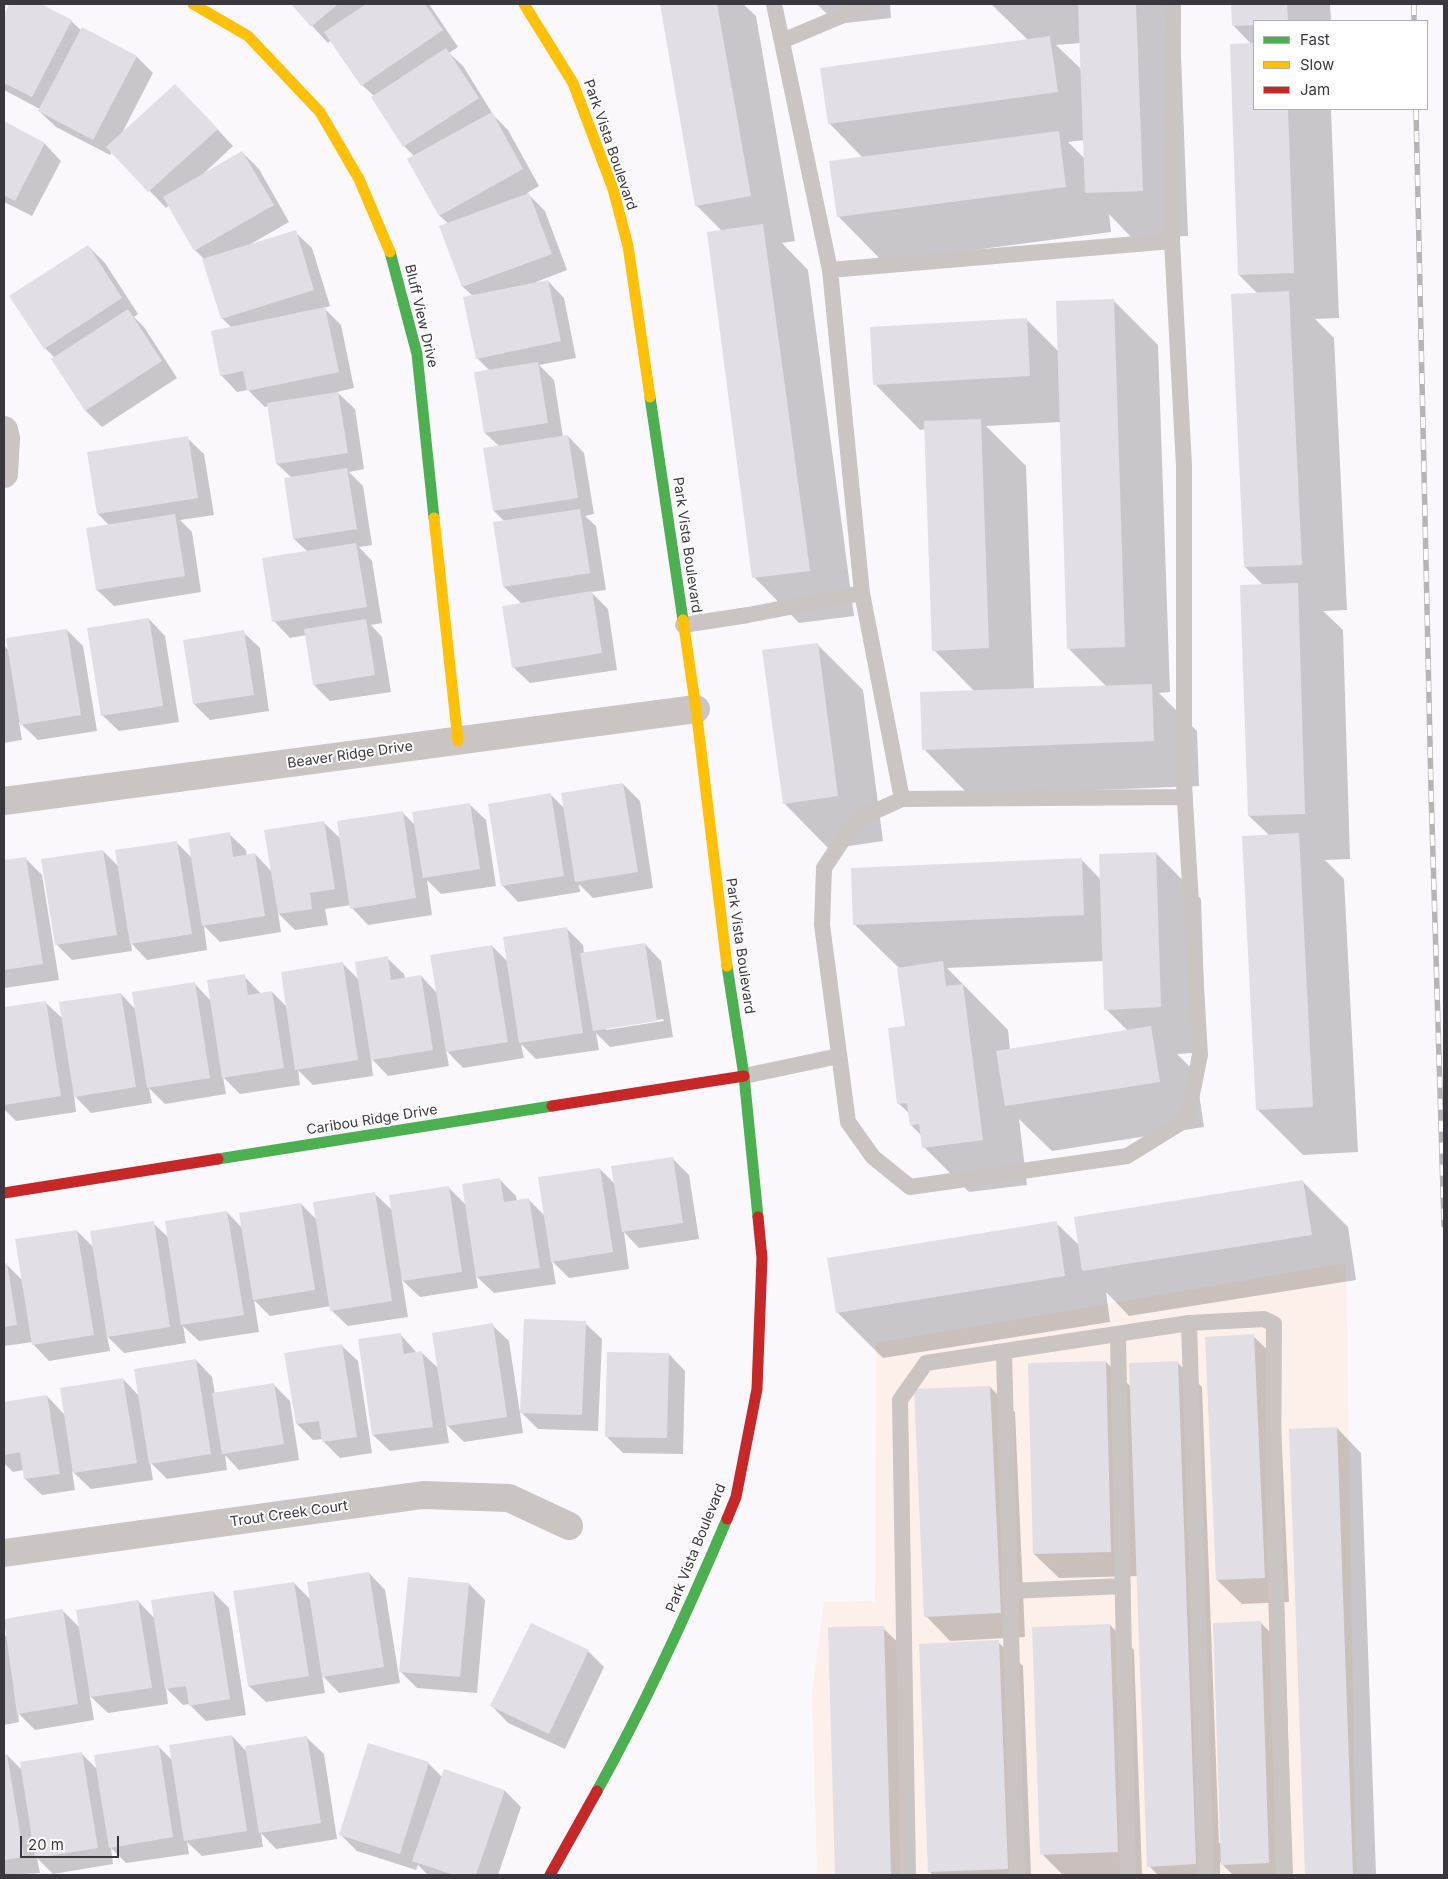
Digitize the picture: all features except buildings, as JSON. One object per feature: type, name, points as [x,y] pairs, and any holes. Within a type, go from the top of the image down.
[{"type":"street","name":"Bluff View Drive","points":[[193,4],[248,36],[320,112],[359,179],[390,253],[417,354],[458,741]]},
{"type":"street","name":"Park Vista Boulevard","points":[[524,4],[573,83],[613,190],[628,246],[696,709],[722,937],[744,1076],[762,1258],[757,1389],[736,1497],[694,1596],[616,1757],[550,1875]]},
{"type":"street","points":[[4,430],[6,438],[4,474]]},
{"type":"street","name":"Beaver Ridge Drive","points":[[4,801],[696,709]]},
{"type":"street","name":"Caribou Ridge Drive","points":[[4,1193],[744,1076]]},
{"type":"street","name":"Trout Creek Court","points":[[4,1553],[423,1495],[510,1498],[569,1526]]},
{"type":"lane","points":[[774,4],[830,270],[862,593],[902,799]]},
{"type":"lane","points":[[782,41],[870,4]]},
{"type":"lane","points":[[1173,4],[1172,241],[1184,466],[1185,797],[1200,1054],[1187,1119],[1127,1156],[910,1187],[873,1157],[848,1122],[822,925],[824,868],[856,820],[902,799],[1185,797]]},
{"type":"lane","points":[[830,270],[1172,241]]},
{"type":"lane","points":[[683,626],[862,593]]},
{"type":"lane","points":[[744,1076],[839,1056]]},
{"type":"lane","points":[[908,1875],[900,1400],[926,1363],[1189,1323],[1264,1319],[1274,1324],[1273,1481],[1284,1875]]},
{"type":"lane","points":[[1189,1323],[1206,1875]]},
{"type":"lane","points":[[1118,1334],[1128,1875]]},
{"type":"lane","points":[[1004,1351],[1017,1875]]},
{"type":"lane","points":[[1010,1592],[1123,1586]]},
{"type":"shaded area","points":[[1346,1263],[1356,1875],[817,1875],[812,1692],[824,1602],[875,1601],[876,1343]]},
{"type":"railway","points":[[1414,4],[1414,20]]},
{"type":"railway","points":[[1416,110],[1431,789],[1444,1225]]},
{"type":"traffic: fast","points":[[390,252],[417,354],[434,518]]},
{"type":"traffic: fast","points":[[650,397],[683,620]]},
{"type":"traffic: fast","points":[[727,966],[744,1076],[758,1217]]},
{"type":"traffic: fast","points":[[218,1159],[552,1106]]},
{"type":"traffic: fast","points":[[597,1791],[666,1656],[727,1519]]},
{"type":"traffic: slow","points":[[193,4],[248,36],[320,112],[359,179],[390,252]]},
{"type":"traffic: slow","points":[[524,4],[573,83],[613,189],[628,246],[650,397]]},
{"type":"traffic: slow","points":[[434,518],[458,741]]},
{"type":"traffic: slow","points":[[683,620],[696,709],[727,966]]},
{"type":"traffic: jam","points":[[552,1106],[744,1076]]},
{"type":"traffic: jam","points":[[4,1193],[218,1159]]},
{"type":"traffic: jam","points":[[727,1519],[736,1497],[757,1389],[762,1258],[758,1217]]},
{"type":"traffic: jam","points":[[550,1875],[597,1791]]}]
